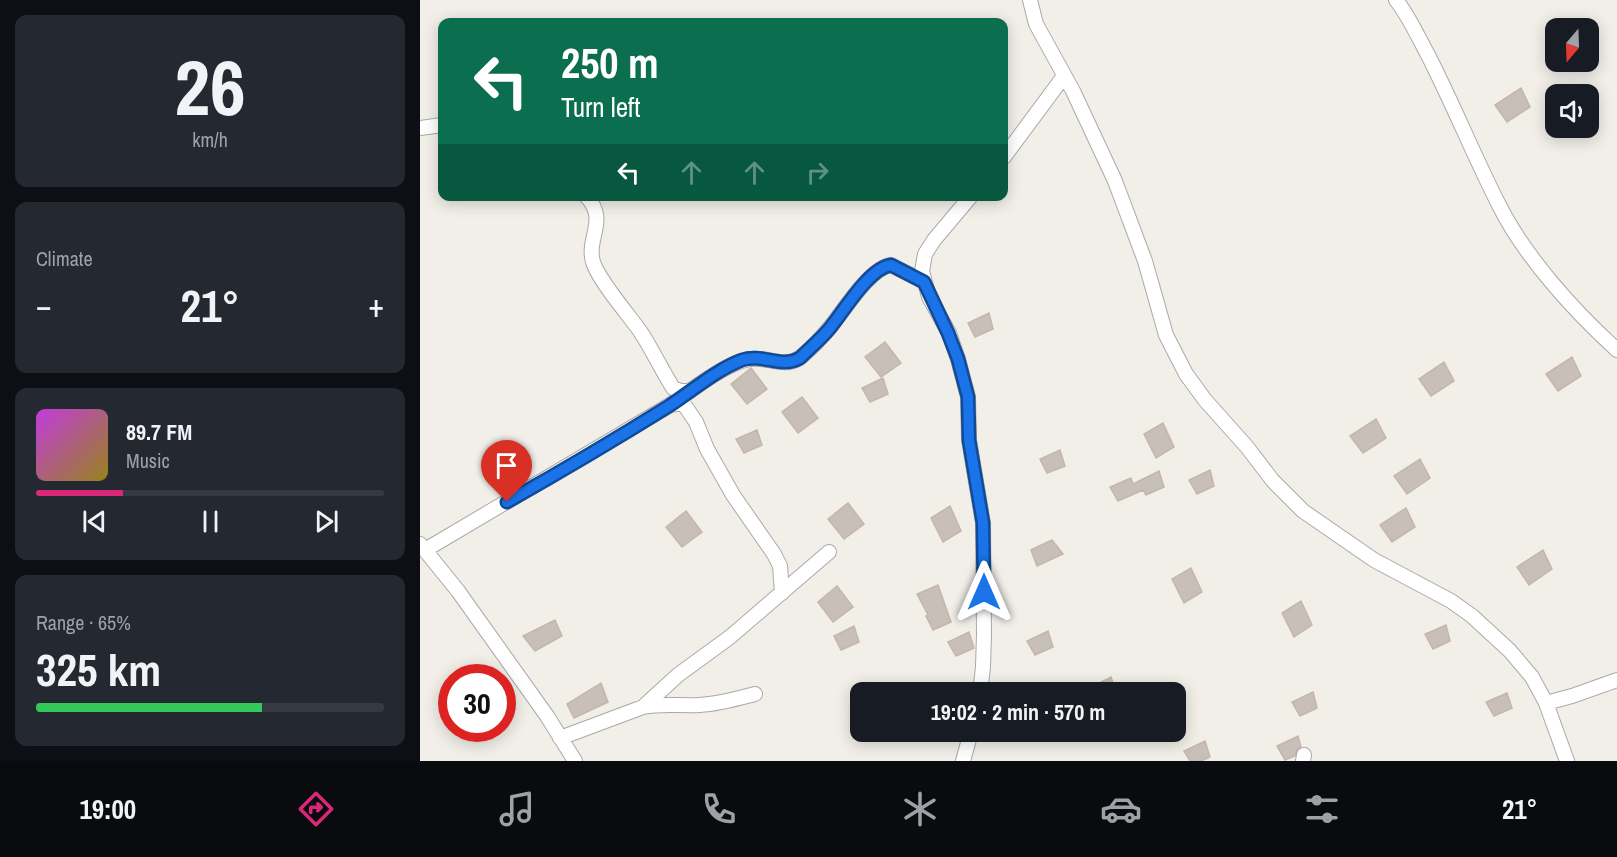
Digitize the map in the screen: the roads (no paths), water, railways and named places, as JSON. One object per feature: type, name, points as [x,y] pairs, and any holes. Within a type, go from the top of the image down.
[{"type":"street","points":[[1030,0],[1036,24],[1074,91],[1115,181],[1145,261],[1166,335],[1186,374],[1273,481],[1303,511],[1374,561],[1450,601],[1472,616],[1510,651],[1532,677],[1546,703],[1567,761]]},
{"type":"street","points":[[1396,0],[1434,67],[1499,205],[1520,243],[1565,297],[1617,350]]},
{"type":"street","points":[[1008,152],[1064,76]]},
{"type":"street","points":[[420,128],[438,125]]},
{"type":"street","points":[[591,201],[597,216],[592,253],[596,268],[640,331],[673,388],[690,391]]},
{"type":"street","points":[[967,201],[925,254],[922,271],[924,282],[958,359],[968,397],[969,440],[983,523],[984,634],[981,682]]},
{"type":"street","points":[[575,761],[458,591],[422,547],[670,405],[742,360],[760,358],[779,363],[794,362],[830,328],[870,278],[886,266],[891,265],[924,282]]},
{"type":"street","points":[[670,405],[682,403],[689,410],[707,449],[733,495],[774,554],[780,566],[782,592]]},
{"type":"street","points":[[643,707],[678,675],[730,637],[829,552]]},
{"type":"street","points":[[1546,703],[1617,680]]},
{"type":"street","points":[[560,738],[643,707],[657,704],[724,703],[755,694]]},
{"type":"street","points":[[963,761],[968,742]]}]
